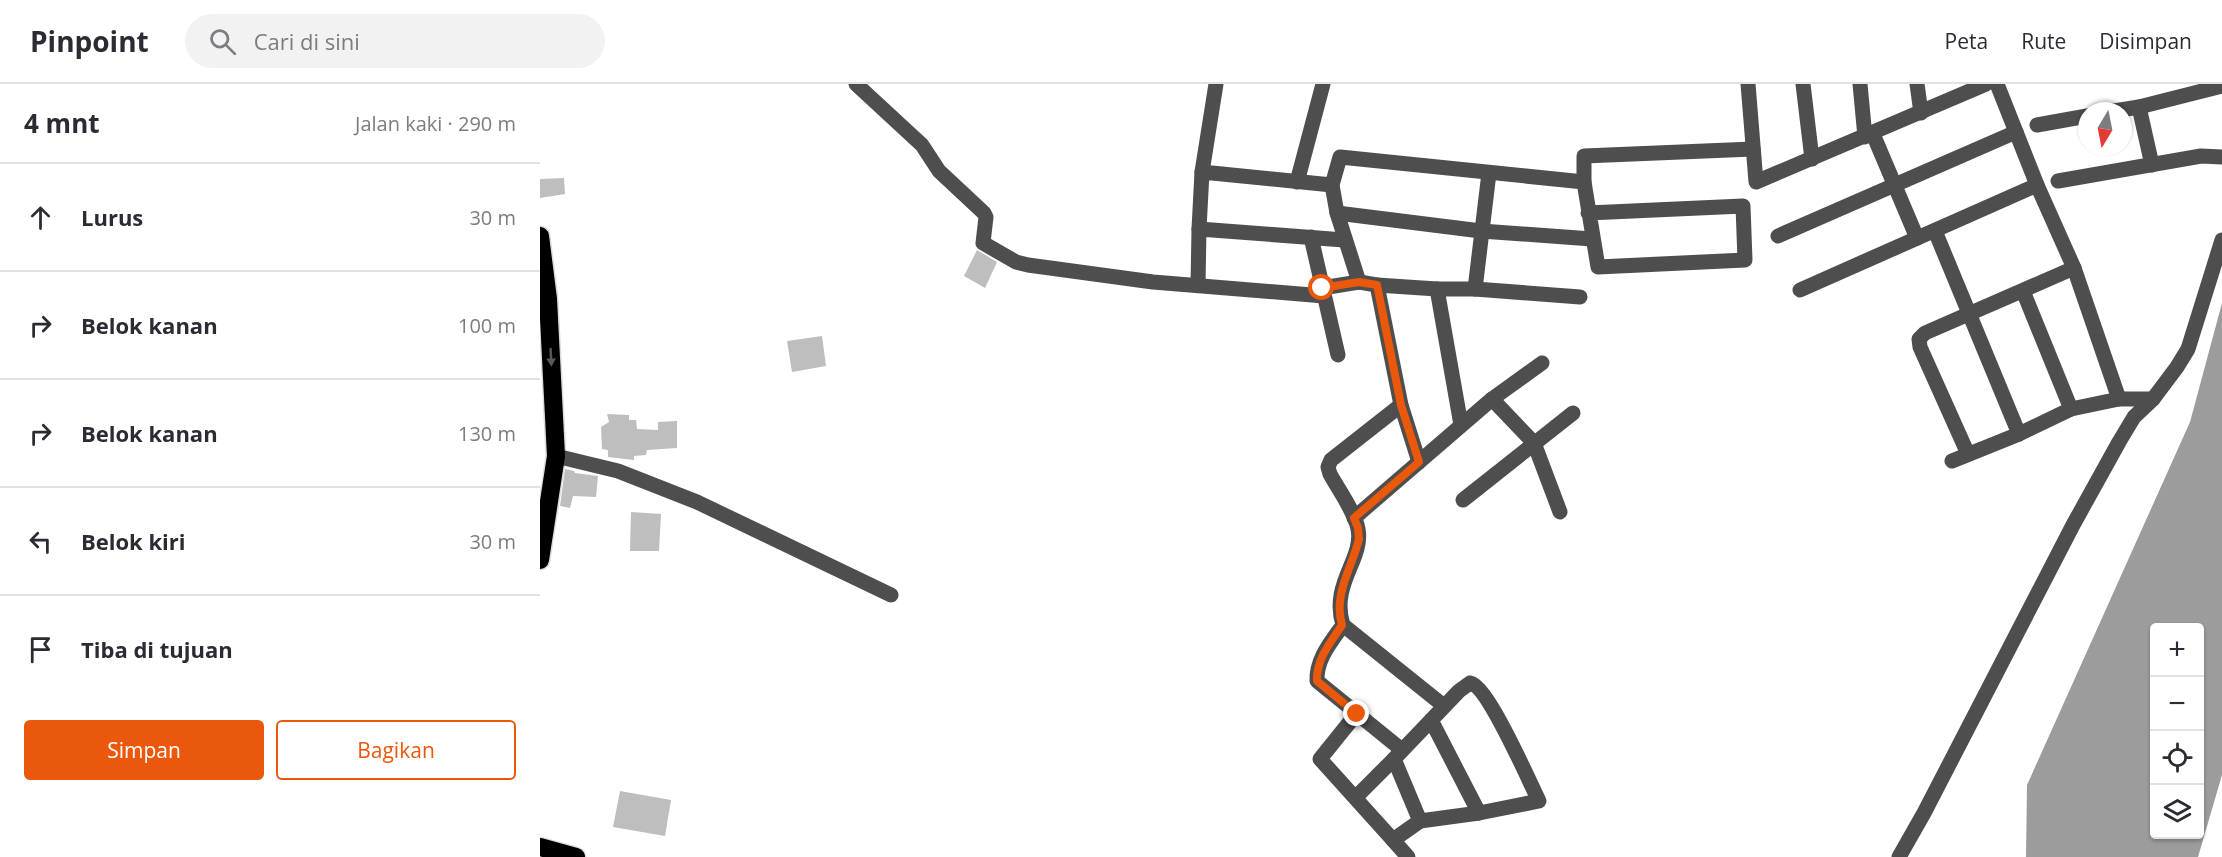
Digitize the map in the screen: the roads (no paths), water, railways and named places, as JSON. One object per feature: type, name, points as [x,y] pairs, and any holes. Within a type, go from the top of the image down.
[{"type":"highway","points":[[540,236],[548,298],[556,456],[540,560]]},
{"type":"highway","points":[[540,847],[576,857]]},
{"type":"street","points":[[856,84],[922,144],[944,176],[984,213],[983,243],[1022,264],[1153,282],[1198,285],[1323,292],[1359,282],[1437,289],[1475,288],[1580,297]]},
{"type":"street","points":[[1198,285],[1202,172],[1216,84]]},
{"type":"street","points":[[1297,182],[1323,84]]},
{"type":"street","points":[[1748,84],[1756,182],[1986,84]]},
{"type":"street","points":[[1803,84],[1812,159]]},
{"type":"street","points":[[1860,84],[1869,135],[1895,185],[1917,238]]},
{"type":"street","points":[[1917,84],[1921,113]]},
{"type":"street","points":[[1997,84],[2037,185],[2074,268],[2119,399]]},
{"type":"street","points":[[2132,107],[2222,86]]},
{"type":"street","points":[[2139,106],[2152,165]]},
{"type":"street","points":[[2037,125],[2078,118]]},
{"type":"street","points":[[1778,236],[2016,132]]},
{"type":"street","points":[[1588,213],[1743,206],[1745,260],[1598,267],[1592,239],[1588,213],[1584,182],[1584,156],[1753,149]]},
{"type":"street","points":[[2058,181],[2201,156],[2222,157]]},
{"type":"street","points":[[1359,282],[1344,240],[1332,185],[1340,157],[1584,182]]},
{"type":"street","points":[[1202,172],[1332,185]]},
{"type":"street","points":[[1475,288],[1489,173]]},
{"type":"street","points":[[1800,290],[2037,185]]},
{"type":"street","points":[[1337,213],[1481,231],[1592,239]]},
{"type":"street","points":[[1199,229],[1344,240]]},
{"type":"street","points":[[1935,231],[2019,434]]},
{"type":"street","points":[[1311,237],[1338,355]]},
{"type":"street","points":[[1899,857],[2118,442],[2134,417],[2153,399],[2188,349],[2222,240]]},
{"type":"street","points":[[1968,454],[1919,339],[1925,333],[1968,313],[2074,268]]},
{"type":"street","points":[[1377,285],[1401,405],[1419,462]]},
{"type":"street","points":[[1437,289],[1461,425]]},
{"type":"street","points":[[2023,291],[2071,409]]},
{"type":"street","points":[[1354,518],[1492,399],[1542,363]]},
{"type":"street","points":[[1492,399],[1534,443],[1560,512]]},
{"type":"street","points":[[1952,461],[2019,434],[2071,409],[2119,399],[2153,399]]},
{"type":"street","points":[[1401,405],[1331,460],[1328,467],[1354,518],[1359,539],[1339,600],[1339,614],[1342,625],[1444,706]]},
{"type":"street","points":[[1463,500],[1573,413]]},
{"type":"street","points":[[556,456],[618,471],[697,502],[891,595]]},
{"type":"street","points":[[1342,625],[1320,660],[1316,671],[1317,681],[1357,714],[1398,754],[1420,821]]},
{"type":"street","points":[[1356,797],[1459,691],[1470,683],[1475,684],[1489,699],[1539,801],[1479,813],[1420,821],[1393,840]]},
{"type":"street","points":[[1357,714],[1320,759],[1408,857]]},
{"type":"street","points":[[1431,720],[1479,813]]}]
